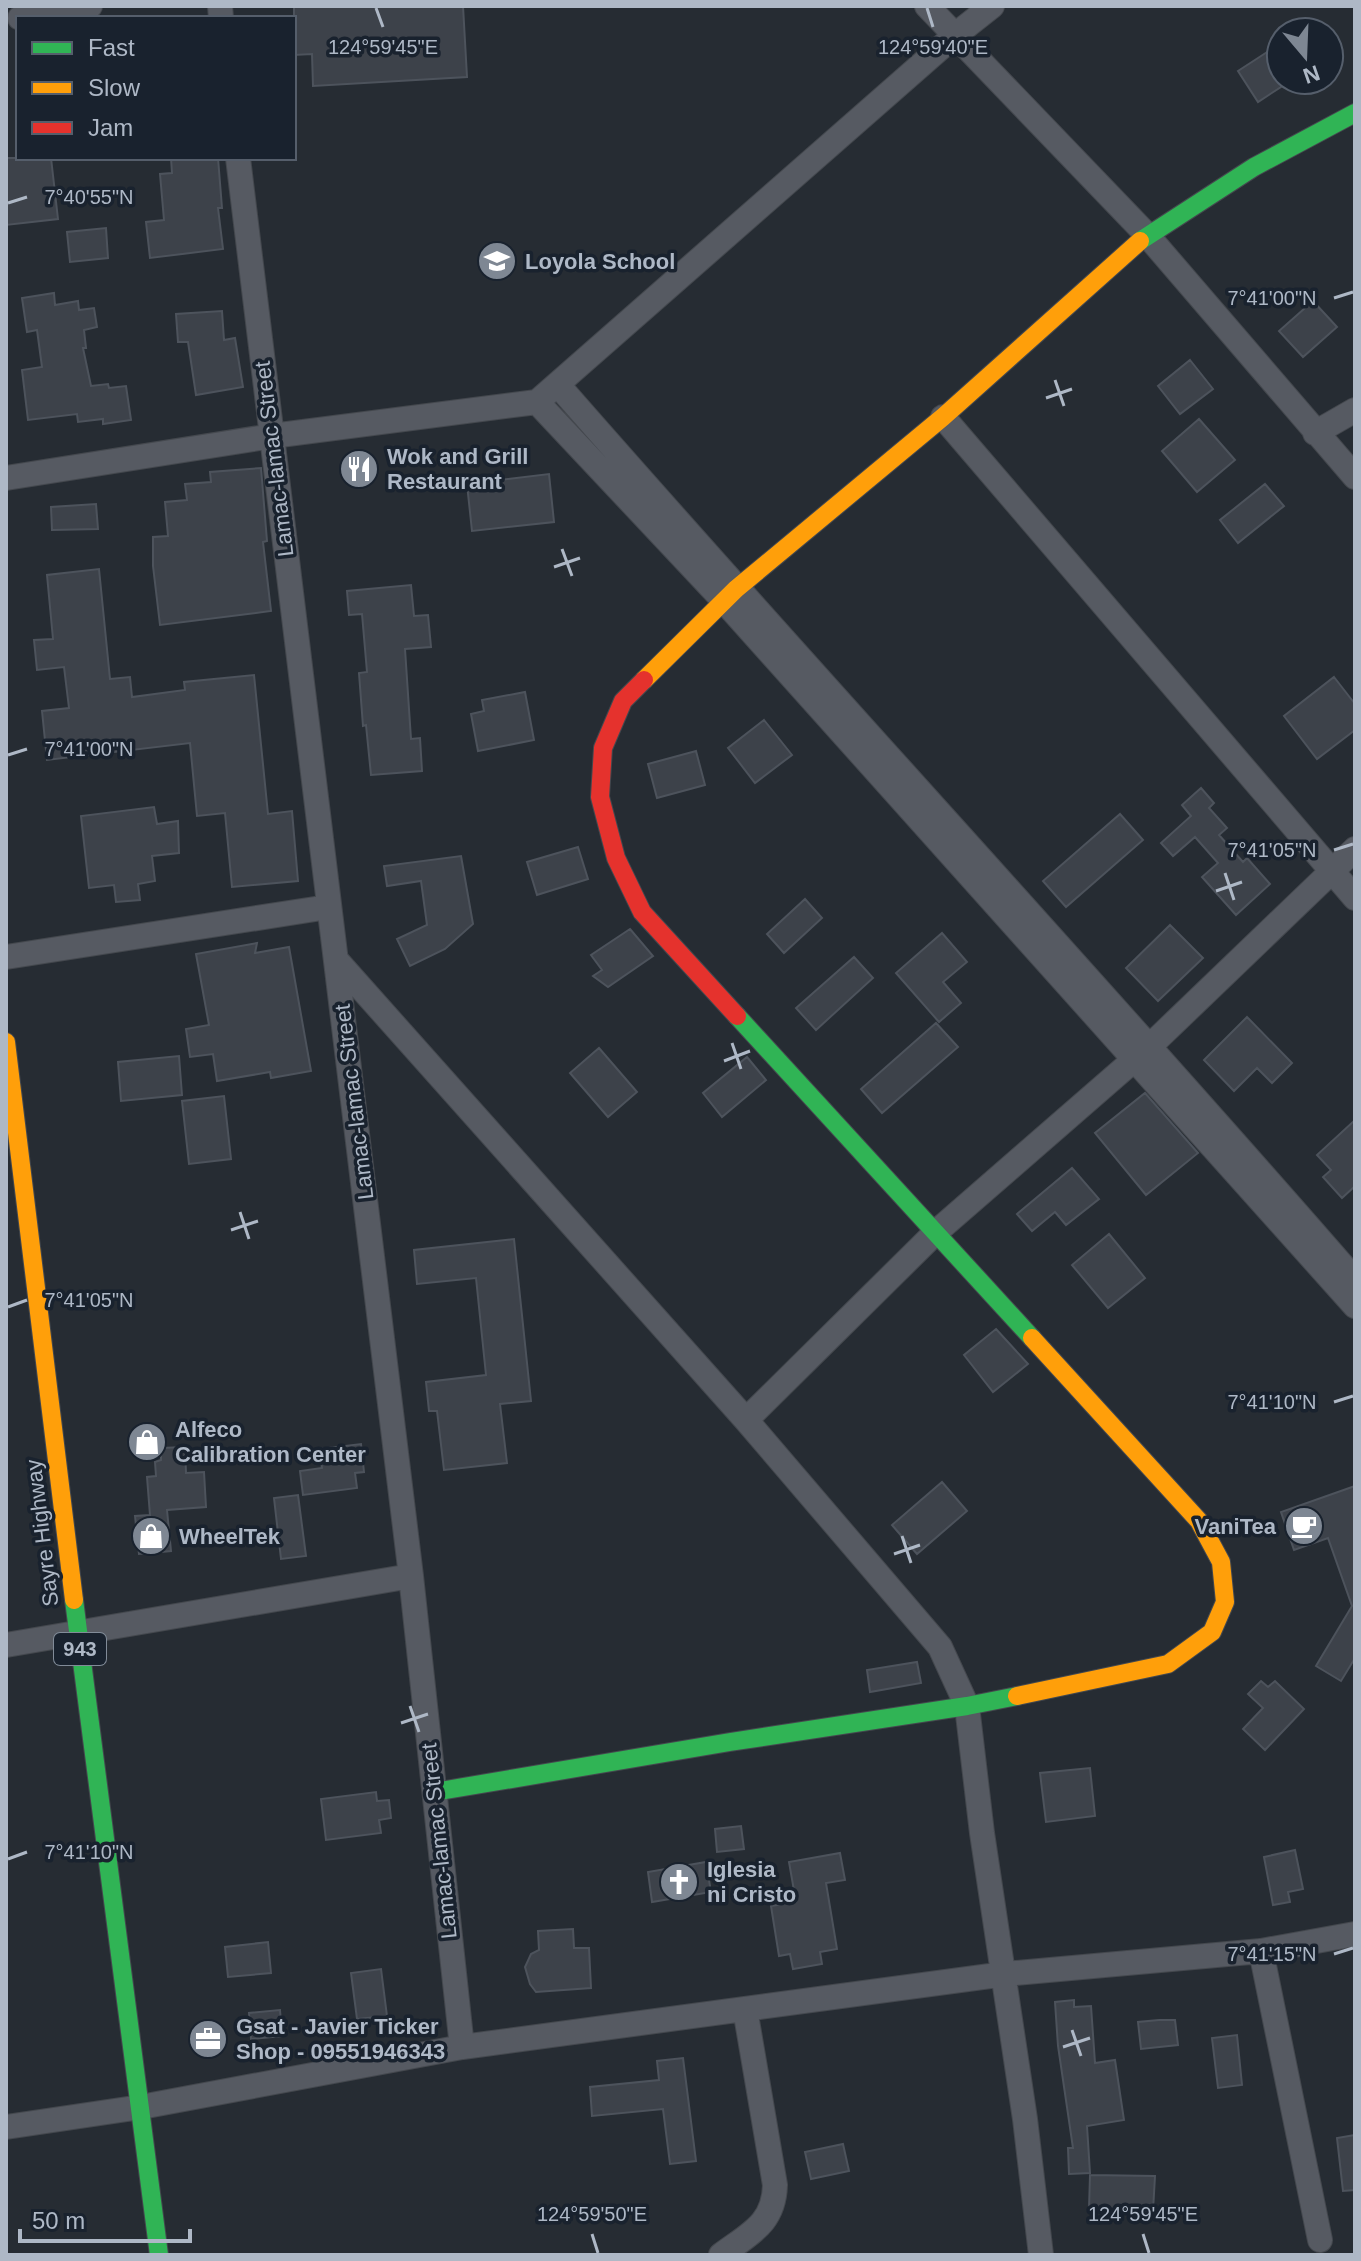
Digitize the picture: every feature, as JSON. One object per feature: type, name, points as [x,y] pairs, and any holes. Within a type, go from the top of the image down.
[{"type":"main road","points":[[434,1792],[967,1706],[1168,1664],[1212,1632],[1225,1602],[1221,1562],[1199,1521],[642,912],[616,858],[600,797],[603,748],[623,701],[730,595],[943,417],[1147,235],[1254,167],[1355,113]]},
{"type":"main road","name":"Sayre Highway","points":[[6,1042],[78,1634],[159,2255]]},
{"type":"street","points":[[31,16],[90,6]]},
{"type":"street","points":[[927,6],[1147,235],[1355,477]]},
{"type":"street","points":[[6,478],[272,436],[537,402],[992,6]]},
{"type":"street","name":"Lamac-lamac Street","points":[[238,160],[411,1576],[462,2047]]},
{"type":"street","points":[[558,385],[730,595],[1143,1053],[1355,1280]]},
{"type":"street","points":[[537,402],[730,595]]},
{"type":"street","points":[[1315,433],[1355,410]]},
{"type":"street","points":[[943,417],[1355,898]]},
{"type":"street","points":[[746,1420],[935,1233],[1143,1053],[1355,849]]},
{"type":"street","points":[[6,957],[328,907]]},
{"type":"street","points":[[338,962],[746,1420],[940,1647],[967,1706],[1041,2255]]},
{"type":"street","points":[[1143,1053],[1268,1206],[1355,1306]]},
{"type":"street","points":[[6,1645],[411,1576]]},
{"type":"street","points":[[6,2127],[141,2107],[462,2047],[1005,1974],[1261,1951],[1355,1934]]},
{"type":"street","points":[[1261,1951],[1320,2240]]},
{"type":"street","points":[[721,2255],[762,2225],[775,2201],[775,2185],[745,2009]]},
{"type":"building","points":[[294,6],[463,6],[467,77],[313,86],[312,54],[296,55]]},
{"type":"building","points":[[1265,53],[1267,96],[1258,102],[1238,71]]},
{"type":"building","points":[[6,158],[51,160],[58,219],[6,225]]},
{"type":"building","points":[[171,160],[218,160],[222,208],[218,208],[223,249],[150,258],[146,222],[164,220],[160,174],[172,173]]},
{"type":"building","points":[[106,228],[108,258],[70,262],[67,232]]},
{"type":"building","points":[[54,293],[55,305],[78,301],[79,310],[94,308],[97,327],[84,330],[86,348],[83,348],[91,386],[126,386],[131,420],[103,424],[103,419],[78,422],[77,414],[28,420],[22,370],[42,367],[37,330],[27,332],[22,298]]},
{"type":"building","points":[[1313,301],[1337,327],[1303,357],[1279,331]]},
{"type":"building","points":[[222,311],[224,340],[235,338],[243,387],[196,395],[188,342],[178,342],[176,314]]},
{"type":"building","points":[[1190,360],[1213,389],[1180,414],[1158,386]]},
{"type":"building","points":[[1199,419],[1235,460],[1197,492],[1162,451]]},
{"type":"building","points":[[261,468],[267,541],[263,542],[271,611],[160,625],[153,537],[168,536],[165,502],[187,500],[185,484],[211,482],[210,472]]},
{"type":"building","points":[[549,474],[554,522],[472,531],[467,484]]},
{"type":"building","points":[[1265,484],[1284,506],[1238,543],[1220,520]]},
{"type":"building","points":[[96,504],[98,529],[52,530],[51,507]]},
{"type":"building","points":[[99,569],[110,679],[130,677],[132,697],[185,690],[184,682],[254,675],[268,814],[292,811],[298,881],[232,887],[225,813],[197,816],[190,743],[47,760],[42,711],[69,708],[64,667],[37,670],[34,640],[53,639],[47,575]]},
{"type":"building","points":[[411,585],[414,616],[428,615],[431,647],[405,649],[411,739],[420,738],[422,771],[371,775],[359,673],[367,672],[362,614],[349,615],[347,591]]},
{"type":"building","points":[[1334,677],[1355,704],[1355,730],[1317,759],[1284,716]]},
{"type":"building","points":[[525,692],[534,740],[478,751],[471,714],[484,711],[482,700]]},
{"type":"building","points":[[764,720],[792,755],[755,783],[728,748]]},
{"type":"building","points":[[696,751],[705,785],[657,798],[648,764]]},
{"type":"building","points":[[1201,788],[1214,803],[1209,808],[1227,828],[1219,835],[1243,862],[1247,858],[1270,884],[1236,915],[1202,877],[1218,863],[1195,837],[1173,856],[1161,843],[1191,816],[1182,805]]},
{"type":"building","points":[[154,807],[157,824],[178,821],[179,853],[152,856],[155,881],[138,884],[140,900],[116,902],[114,885],[89,888],[81,816]]},
{"type":"building","points":[[1120,814],[1143,840],[1066,907],[1043,881]]},
{"type":"building","points":[[578,847],[588,879],[537,895],[527,862]]},
{"type":"building","points":[[461,856],[473,924],[445,949],[410,966],[397,939],[427,925],[421,881],[387,886],[384,866]]},
{"type":"building","points":[[805,899],[822,918],[784,953],[767,934]]},
{"type":"building","points":[[1170,925],[1203,958],[1158,1001],[1126,968]]},
{"type":"building","points":[[630,929],[653,956],[608,987],[593,976],[602,970],[591,955]]},
{"type":"building","points":[[942,933],[967,962],[943,982],[961,1003],[939,1022],[896,973]]},
{"type":"building","points":[[257,943],[255,953],[289,947],[311,1071],[271,1078],[270,1072],[217,1081],[213,1054],[190,1057],[186,1029],[209,1025],[196,954]]},
{"type":"building","points":[[854,957],[873,978],[816,1030],[796,1008]]},
{"type":"building","points":[[1247,1017],[1292,1063],[1272,1083],[1257,1068],[1234,1091],[1204,1060]]},
{"type":"building","points":[[936,1023],[958,1047],[882,1113],[861,1089]]},
{"type":"building","points":[[599,1048],[637,1092],[608,1117],[570,1073]]},
{"type":"building","points":[[179,1056],[182,1095],[121,1101],[118,1062]]},
{"type":"building","points":[[747,1057],[766,1080],[722,1117],[703,1093]]},
{"type":"building","points":[[1145,1093],[1198,1153],[1146,1195],[1095,1133]]},
{"type":"building","points":[[224,1096],[231,1159],[189,1164],[182,1101]]},
{"type":"building","points":[[1355,1120],[1355,1186],[1342,1198],[1323,1177],[1331,1170],[1317,1155]]},
{"type":"building","points":[[1072,1168],[1099,1199],[1066,1225],[1055,1212],[1032,1231],[1017,1214]]},
{"type":"building","points":[[1109,1234],[1145,1278],[1108,1308],[1072,1265]]},
{"type":"building","points":[[514,1239],[531,1401],[500,1404],[507,1463],[444,1470],[437,1411],[429,1411],[426,1382],[486,1375],[476,1278],[417,1284],[414,1250]]},
{"type":"building","points":[[996,1329],[1028,1364],[993,1392],[964,1355]]},
{"type":"building","points":[[361,1444],[364,1472],[355,1473],[357,1488],[303,1495],[300,1471],[322,1468],[319,1449]]},
{"type":"building","points":[[185,1447],[186,1473],[204,1472],[206,1507],[167,1510],[171,1551],[139,1554],[135,1516],[150,1515],[147,1477],[156,1476],[155,1462],[161,1460],[161,1448]]},
{"type":"building","points":[[942,1482],[967,1511],[917,1554],[892,1525]]},
{"type":"building","points":[[1355,1486],[1355,1658],[1341,1681],[1316,1666],[1352,1606],[1328,1538],[1294,1550],[1281,1512]]},
{"type":"building","points":[[298,1495],[306,1556],[281,1559],[274,1498]]},
{"type":"building","points":[[917,1662],[921,1683],[870,1692],[867,1670]]},
{"type":"building","points":[[1261,1681],[1268,1687],[1275,1681],[1304,1709],[1265,1750],[1243,1729],[1263,1708],[1248,1694]]},
{"type":"building","points":[[1090,1768],[1095,1816],[1046,1822],[1040,1773]]},
{"type":"building","points":[[376,1792],[377,1801],[389,1800],[391,1818],[379,1820],[381,1833],[326,1840],[321,1799]]},
{"type":"building","points":[[741,1826],[744,1849],[717,1852],[715,1829]]},
{"type":"building","points":[[1295,1850],[1303,1889],[1288,1892],[1290,1902],[1273,1905],[1264,1857]]},
{"type":"building","points":[[840,1853],[845,1880],[826,1883],[837,1949],[820,1952],[822,1964],[793,1969],[790,1954],[779,1956],[771,1906],[796,1902],[789,1862]]},
{"type":"building","points":[[706,1862],[711,1892],[652,1902],[648,1872]]},
{"type":"building","points":[[573,1929],[574,1948],[589,1948],[591,1988],[536,1992],[525,1967],[531,1954],[539,1950],[538,1931]]},
{"type":"building","points":[[268,1942],[271,1973],[228,1977],[225,1947]]},
{"type":"building","points":[[381,1969],[387,2016],[357,2019],[351,1973]]},
{"type":"building","points":[[1074,2000],[1074,2007],[1091,2006],[1095,2063],[1115,2060],[1124,2120],[1087,2126],[1090,2173],[1069,2174],[1068,2148],[1073,2148],[1058,2046],[1055,2002]]},
{"type":"building","points":[[280,2010],[282,2036],[251,2039],[249,2013]]},
{"type":"building","points":[[1175,2020],[1178,2045],[1141,2049],[1138,2022]]},
{"type":"building","points":[[1237,2035],[1242,2085],[1218,2088],[1212,2038]]},
{"type":"building","points":[[683,2058],[696,2161],[670,2164],[663,2109],[592,2116],[590,2087],[659,2080],[657,2061]]},
{"type":"building","points":[[1355,2135],[1355,2190],[1343,2191],[1337,2138]]},
{"type":"building","points":[[843,2144],[849,2171],[811,2179],[805,2152]]},
{"type":"building","points":[[1090,2175],[1155,2176],[1153,2211],[1089,2209]]},
{"type":"traffic: fast","points":[[1140,241],[1254,167],[1355,113]]},
{"type":"traffic: fast","points":[[737,1016],[1032,1338]]},
{"type":"traffic: fast","points":[[74,1600],[159,2255]]},
{"type":"traffic: fast","points":[[434,1792],[1017,1696]]},
{"type":"traffic: slow","points":[[644,680],[736,589],[943,417],[1140,241]]},
{"type":"traffic: slow","points":[[6,1042],[74,1600]]},
{"type":"traffic: slow","points":[[1017,1696],[1168,1664],[1212,1632],[1225,1602],[1221,1562],[1199,1521],[1032,1338]]},
{"type":"traffic: jam","points":[[644,680],[623,701],[603,748],[600,797],[616,858],[642,912],[737,1016]]},
{"type":"place","name":"Loyola School","points":[[497,261]]},
{"type":"place","name":"Wok and Grill Restaurant","points":[[359,469]]},
{"type":"place","name":"Alfeco Calibration Center","points":[[147,1442]]},
{"type":"place","name":"VaniTea","points":[[1304,1526]]},
{"type":"place","name":"WheelTek","points":[[151,1536]]},
{"type":"place","name":"Iglesia ni Cristo","points":[[679,1882]]},
{"type":"place","name":"Gsat - Javier Ticker Shop - 09551946343","points":[[208,2039]]}]
